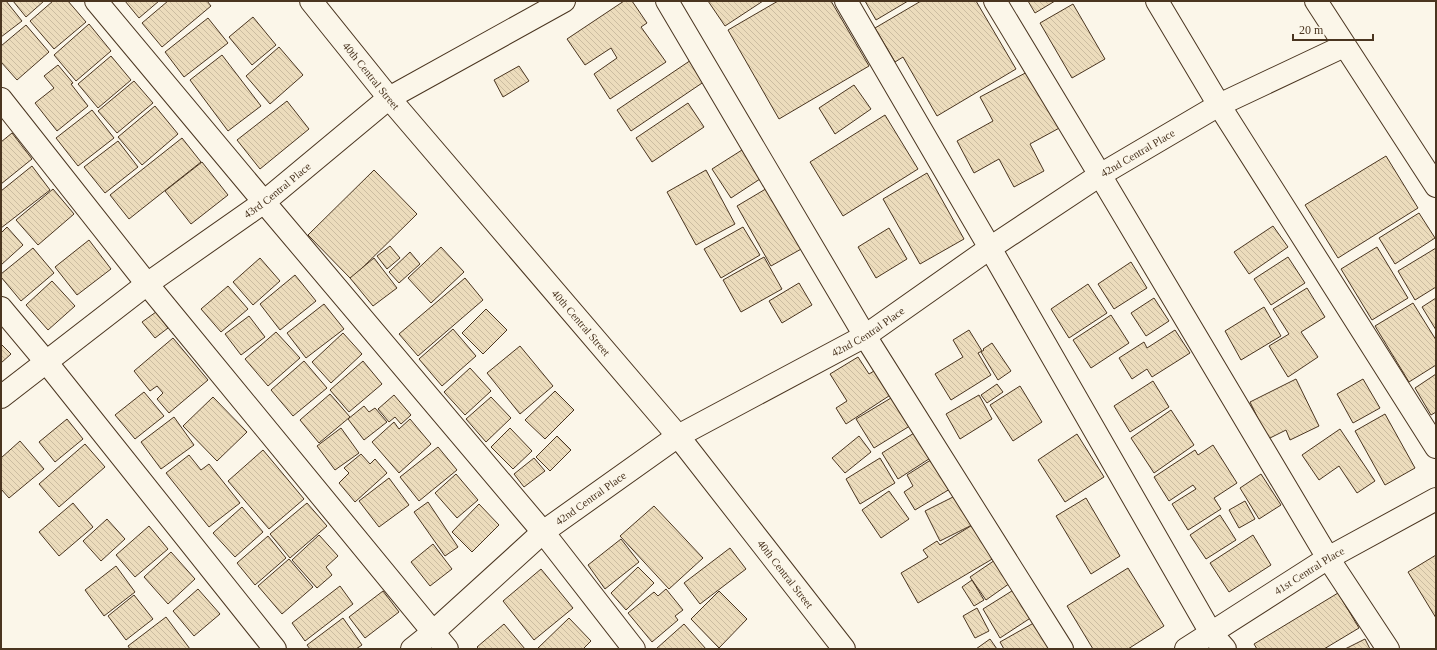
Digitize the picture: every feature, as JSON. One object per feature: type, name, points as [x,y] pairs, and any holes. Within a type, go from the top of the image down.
[{"type":"street","points":[[96,1],[543,532],[634,649]]},
{"type":"street","name":"40th Central Street","points":[[311,1],[389,98],[678,436],[844,649]]},
{"type":"street","name":"43rd Central Place","points":[[1,397],[147,284],[264,202],[389,98],[564,1]]},
{"type":"street","points":[[667,1],[865,336],[1062,649]]},
{"type":"street","points":[[846,1],[1218,641]]},
{"type":"street","points":[[995,1],[1328,558],[1388,649]]},
{"type":"street","points":[[1158,1],[1219,105],[1436,447]]},
{"type":"street","points":[[1316,1],[1436,186]]},
{"type":"street","name":"42nd Central Place","points":[[412,649],[432,633],[543,532],[678,436],[865,336],[990,248],[1100,175],[1219,105],[1344,46]]},
{"type":"street","points":[[1,99],[147,284],[446,649]]},
{"type":"street","points":[[1,308],[47,362],[275,649]]},
{"type":"street","name":"41st Central Place","points":[[1186,649],[1218,641],[1328,558],[1436,500]]},
{"type":"building","points":[[1,1],[6,1],[22,21],[1,37]]},
{"type":"building","points":[[13,1],[44,1],[26,17]]},
{"type":"building","points":[[53,1],[68,1],[86,22],[54,49],[30,21]]},
{"type":"building","points":[[125,1],[159,1],[139,18]]},
{"type":"building","points":[[168,1],[207,1],[211,6],[162,47],[142,23]]},
{"type":"building","points":[[624,1],[632,1],[647,23],[641,27],[666,62],[610,99],[594,74],[617,58],[611,48],[585,65],[567,39]]},
{"type":"building","points":[[708,1],[763,1],[725,26]]},
{"type":"building","points":[[778,1],[831,1],[869,66],[779,119],[728,30]]},
{"type":"building","points":[[865,1],[908,1],[876,20]]},
{"type":"building","points":[[921,1],[976,1],[1016,69],[937,116],[903,57],[895,62],[875,28]]},
{"type":"building","points":[[1028,1],[1055,1],[1035,13]]},
{"type":"building","points":[[1073,4],[1105,59],[1072,78],[1040,23]]},
{"type":"building","points":[[253,17],[276,45],[252,65],[229,37]]},
{"type":"building","points":[[208,18],[228,43],[184,77],[165,52]]},
{"type":"building","points":[[89,24],[111,51],[76,81],[54,55]]},
{"type":"building","points":[[26,25],[49,52],[17,80],[1,62],[1,46]]},
{"type":"building","points":[[279,47],[303,75],[270,104],[246,76]]},
{"type":"building","points":[[222,55],[261,106],[228,131],[190,80]]},
{"type":"building","points":[[111,56],[131,80],[98,108],[78,84]]},
{"type":"building","points":[[697,56],[711,77],[631,131],[617,110]]},
{"type":"building","points":[[58,65],[73,83],[71,84],[88,106],[57,131],[35,103],[54,88],[44,76]]},
{"type":"building","points":[[519,66],[529,81],[503,97],[494,80]]},
{"type":"building","points":[[1031,70],[1063,126],[1030,144],[1044,171],[1014,187],[999,159],[974,173],[957,141],[993,121],[980,97]]},
{"type":"building","points":[[134,81],[153,103],[117,133],[98,111]]},
{"type":"building","points":[[854,85],[871,109],[835,134],[819,108]]},
{"type":"building","points":[[287,101],[309,129],[260,169],[237,140]]},
{"type":"building","points":[[688,103],[704,127],[652,162],[636,138]]},
{"type":"building","points":[[155,106],[178,134],[142,165],[118,137]]},
{"type":"building","points":[[92,110],[114,138],[78,166],[56,138]]},
{"type":"building","points":[[885,115],[918,169],[843,216],[810,162]]},
{"type":"building","points":[[12,133],[32,159],[1,184],[1,142]]},
{"type":"building","points":[[182,138],[201,162],[129,219],[110,195]]},
{"type":"building","points":[[118,141],[138,167],[105,193],[84,167]]},
{"type":"building","points":[[742,150],[760,179],[731,198],[712,169]]},
{"type":"building","points":[[1386,156],[1418,208],[1338,258],[1305,205]]},
{"type":"building","points":[[202,162],[228,195],[191,224],[165,191]]},
{"type":"building","points":[[32,166],[50,190],[1,228],[1,191]]},
{"type":"building","points":[[374,170],[417,214],[351,279],[308,235]]},
{"type":"building","points":[[706,170],[735,224],[696,245],[667,192]]},
{"type":"building","points":[[927,173],[964,239],[920,264],[883,199]]},
{"type":"building","points":[[769,187],[803,248],[771,266],[737,206]]},
{"type":"building","points":[[53,189],[74,214],[38,245],[16,220]]},
{"type":"building","points":[[1419,213],[1435,238],[1395,264],[1379,238]]},
{"type":"building","points":[[1273,226],[1288,247],[1249,274],[1234,252]]},
{"type":"building","points":[[7,227],[23,245],[1,265],[1,233]]},
{"type":"building","points":[[743,227],[760,255],[721,278],[704,249]]},
{"type":"building","points":[[889,228],[907,259],[876,278],[858,247]]},
{"type":"building","points":[[89,240],[111,269],[77,295],[55,267]]},
{"type":"building","points":[[390,246],[400,258],[387,269],[377,256]]},
{"type":"building","points":[[441,247],[464,272],[431,303],[408,278]]},
{"type":"building","points":[[1377,247],[1408,298],[1372,320],[1341,269]]},
{"type":"building","points":[[33,248],[54,273],[21,301],[1,277],[1,274]]},
{"type":"building","points":[[1436,248],[1436,287],[1415,300],[1398,271]]},
{"type":"building","points":[[410,252],[420,264],[399,283],[389,272]]},
{"type":"building","points":[[764,257],[782,289],[741,312],[723,280]]},
{"type":"building","points":[[1288,257],[1305,283],[1271,305],[1254,279]]},
{"type":"building","points":[[260,258],[280,281],[253,305],[233,282]]},
{"type":"building","points":[[374,258],[397,288],[373,306],[350,278]]},
{"type":"building","points":[[1131,262],[1147,288],[1114,309],[1098,284]]},
{"type":"building","points":[[295,275],[316,301],[280,330],[260,304]]},
{"type":"building","points":[[465,278],[483,300],[418,356],[399,334]]},
{"type":"building","points":[[52,281],[75,306],[48,330],[26,305]]},
{"type":"building","points":[[799,283],[812,305],[782,323],[769,301]]},
{"type":"building","points":[[1088,284],[1107,313],[1069,338],[1051,309]]},
{"type":"building","points":[[228,286],[248,309],[221,332],[201,309]]},
{"type":"building","points":[[1307,288],[1325,317],[1301,332],[1318,357],[1288,377],[1269,346],[1289,334],[1273,309]]},
{"type":"building","points":[[1154,298],[1169,321],[1146,336],[1131,313]]},
{"type":"building","points":[[1436,298],[1436,330],[1422,307]]},
{"type":"building","points":[[1413,303],[1436,340],[1436,365],[1409,382],[1375,326]]},
{"type":"building","points":[[324,304],[344,329],[306,358],[287,333]]},
{"type":"building","points":[[1264,307],[1281,336],[1241,360],[1225,331]]},
{"type":"building","points":[[486,309],[507,330],[483,354],[462,333]]},
{"type":"building","points":[[156,312],[168,328],[155,338],[142,322]]},
{"type":"building","points":[[1111,315],[1129,343],[1091,368],[1073,340]]},
{"type":"building","points":[[249,316],[265,337],[241,355],[225,334]]},
{"type":"building","points":[[453,329],[476,356],[442,386],[419,359]]},
{"type":"building","points":[[969,330],[982,351],[978,353],[991,375],[951,400],[935,374],[963,357],[953,340]]},
{"type":"building","points":[[1175,330],[1190,353],[1152,377],[1147,369],[1132,379],[1119,358],[1144,342],[1147,348]]},
{"type":"building","points":[[276,332],[300,358],[268,386],[245,359]]},
{"type":"building","points":[[343,333],[362,354],[331,383],[312,362]]},
{"type":"building","points":[[173,338],[208,380],[169,413],[157,399],[163,393],[157,386],[150,391],[134,371]]},
{"type":"building","points":[[992,343],[1011,371],[998,380],[981,352]]},
{"type":"building","points":[[1,344],[11,354],[1,363]]},
{"type":"building","points":[[520,346],[553,386],[520,414],[487,373]]},
{"type":"building","points":[[858,357],[869,374],[879,368],[895,392],[846,424],[836,408],[847,401],[830,374]]},
{"type":"building","points":[[304,361],[327,388],[293,416],[271,390]]},
{"type":"building","points":[[363,361],[382,384],[349,412],[330,390]]},
{"type":"building","points":[[470,368],[491,391],[465,415],[444,392]]},
{"type":"building","points":[[1436,374],[1436,412],[1431,415],[1415,388]]},
{"type":"building","points":[[1296,379],[1319,426],[1290,440],[1286,430],[1268,439],[1250,402]]},
{"type":"building","points":[[1363,379],[1380,408],[1353,423],[1337,394]]},
{"type":"building","points":[[1153,381],[1169,407],[1130,432],[1114,406]]},
{"type":"building","points":[[997,384],[1003,392],[987,403],[981,395]]},
{"type":"building","points":[[1020,386],[1042,422],[1013,441],[990,405]]},
{"type":"building","points":[[555,391],[574,410],[545,439],[525,420]]},
{"type":"building","points":[[144,392],[164,416],[135,439],[115,415]]},
{"type":"building","points":[[330,394],[350,417],[319,443],[300,420]]},
{"type":"building","points":[[394,395],[411,415],[401,424],[395,417],[389,422],[378,409]]},
{"type":"building","points":[[896,395],[913,424],[874,448],[856,419]]},
{"type":"building","points":[[979,395],[992,419],[960,439],[946,414]]},
{"type":"building","points":[[213,397],[247,432],[217,461],[183,426]]},
{"type":"building","points":[[491,397],[511,418],[486,442],[466,419]]},
{"type":"building","points":[[364,406],[369,412],[375,408],[387,422],[364,440],[348,419]]},
{"type":"building","points":[[1171,410],[1194,445],[1154,473],[1131,438]]},
{"type":"building","points":[[1385,414],[1415,468],[1385,485],[1355,431]]},
{"type":"building","points":[[174,417],[194,445],[161,469],[141,442]]},
{"type":"building","points":[[67,419],[83,439],[55,462],[39,442]]},
{"type":"building","points":[[410,419],[431,444],[399,473],[372,442],[394,422],[399,429]]},
{"type":"building","points":[[341,428],[359,453],[335,470],[317,446]]},
{"type":"building","points":[[510,428],[532,451],[513,469],[491,447]]},
{"type":"building","points":[[1340,429],[1375,481],[1357,493],[1339,466],[1319,480],[1302,455]]},
{"type":"building","points":[[919,430],[935,455],[898,479],[882,453]]},
{"type":"building","points":[[1077,434],[1104,477],[1065,502],[1038,460]]},
{"type":"building","points":[[557,436],[571,450],[550,471],[536,457]]},
{"type":"building","points":[[859,436],[871,452],[845,473],[832,458]]},
{"type":"building","points":[[20,441],[44,469],[9,498],[1,489],[1,458]]},
{"type":"building","points":[[85,444],[105,467],[59,507],[39,484]]},
{"type":"building","points":[[1213,445],[1237,483],[1214,498],[1221,509],[1188,530],[1172,504],[1196,489],[1193,485],[1169,501],[1154,477],[1195,450],[1198,455]]},
{"type":"building","points":[[438,447],[457,470],[419,501],[400,477]]},
{"type":"building","points":[[263,450],[304,499],[269,529],[228,481]]},
{"type":"building","points":[[361,454],[370,464],[375,459],[387,473],[355,502],[339,483],[349,473],[344,468]]},
{"type":"building","points":[[189,455],[201,470],[209,464],[240,503],[209,527],[166,473]]},
{"type":"building","points":[[937,456],[955,486],[915,510],[904,492],[913,486],[907,475]]},
{"type":"building","points":[[534,458],[545,471],[524,487],[514,474]]},
{"type":"building","points":[[880,458],[895,483],[860,504],[846,479]]},
{"type":"building","points":[[456,474],[478,500],[457,518],[435,493]]},
{"type":"building","points":[[1261,474],[1281,505],[1259,519],[1240,488]]},
{"type":"building","points":[[389,478],[409,505],[379,527],[359,501]]},
{"type":"building","points":[[889,491],[909,519],[881,538],[862,510]]},
{"type":"building","points":[[957,495],[972,525],[940,541],[925,511]]},
{"type":"building","points":[[1086,498],[1120,556],[1091,574],[1056,516]]},
{"type":"building","points":[[1245,501],[1255,519],[1239,528],[1229,510]]},
{"type":"building","points":[[428,502],[458,547],[445,556],[414,512]]},
{"type":"building","points":[[73,503],[93,527],[59,556],[39,532]]},
{"type":"building","points":[[307,503],[327,526],[290,558],[270,534]]},
{"type":"building","points":[[479,504],[499,525],[472,552],[452,532]]},
{"type":"building","points":[[654,506],[703,558],[669,589],[620,536]]},
{"type":"building","points":[[242,507],[263,532],[235,557],[213,533]]},
{"type":"building","points":[[1220,515],[1236,540],[1206,559],[1190,535]]},
{"type":"building","points":[[107,519],[125,539],[101,561],[83,541]]},
{"type":"building","points":[[974,524],[994,558],[918,603],[901,573],[928,557],[923,550],[937,541],[940,545]]},
{"type":"building","points":[[149,526],[168,549],[135,577],[116,555]]},
{"type":"building","points":[[319,535],[338,556],[326,567],[332,575],[317,588],[292,560]]},
{"type":"building","points":[[1253,535],[1271,565],[1229,592],[1210,563]]},
{"type":"building","points":[[268,536],[286,558],[255,585],[237,563]]},
{"type":"building","points":[[621,539],[639,562],[605,589],[588,565]]},
{"type":"building","points":[[433,544],[452,569],[430,586],[411,562]]},
{"type":"building","points":[[730,548],[746,569],[700,604],[684,583]]},
{"type":"building","points":[[171,552],[195,579],[168,604],[144,577]]},
{"type":"building","points":[[1436,555],[1436,618],[1408,572]]},
{"type":"building","points":[[998,558],[1013,581],[986,600],[970,577]]},
{"type":"building","points":[[289,559],[313,587],[282,614],[258,586]]},
{"type":"building","points":[[116,566],[135,592],[104,616],[85,590]]},
{"type":"building","points":[[638,567],[654,583],[626,610],[611,593]]},
{"type":"building","points":[[1128,568],[1164,626],[1128,649],[1093,649],[1067,606]]},
{"type":"building","points":[[541,569],[573,608],[534,640],[503,601]]},
{"type":"building","points":[[972,580],[984,600],[974,606],[962,587]]},
{"type":"building","points":[[340,586],[353,604],[305,641],[292,623]]},
{"type":"building","points":[[198,589],[220,614],[194,636],[173,611]]},
{"type":"building","points":[[666,589],[683,610],[675,616],[678,620],[652,642],[628,613],[654,592],[658,596]]},
{"type":"building","points":[[1015,589],[1032,617],[1000,638],[983,609]]},
{"type":"building","points":[[383,591],[399,612],[365,638],[349,617]]},
{"type":"building","points":[[719,591],[747,619],[719,648],[691,619]]},
{"type":"building","points":[[1338,593],[1359,628],[1324,649],[1257,649],[1254,644]]},
{"type":"building","points":[[134,595],[153,619],[126,640],[108,616]]},
{"type":"building","points":[[977,608],[989,631],[975,638],[963,616]]},
{"type":"building","points":[[166,617],[190,649],[130,649],[128,646]]},
{"type":"building","points":[[343,618],[362,645],[356,649],[310,649],[307,645]]},
{"type":"building","points":[[569,618],[591,641],[583,649],[537,649]]},
{"type":"building","points":[[1039,620],[1053,649],[1004,649],[1000,642]]},
{"type":"building","points":[[504,624],[525,649],[479,649],[477,647]]},
{"type":"building","points":[[684,624],[706,649],[656,649]]},
{"type":"building","points":[[990,639],[997,649],[976,649]]},
{"type":"building","points":[[1365,639],[1370,649],[1345,649]]}]
